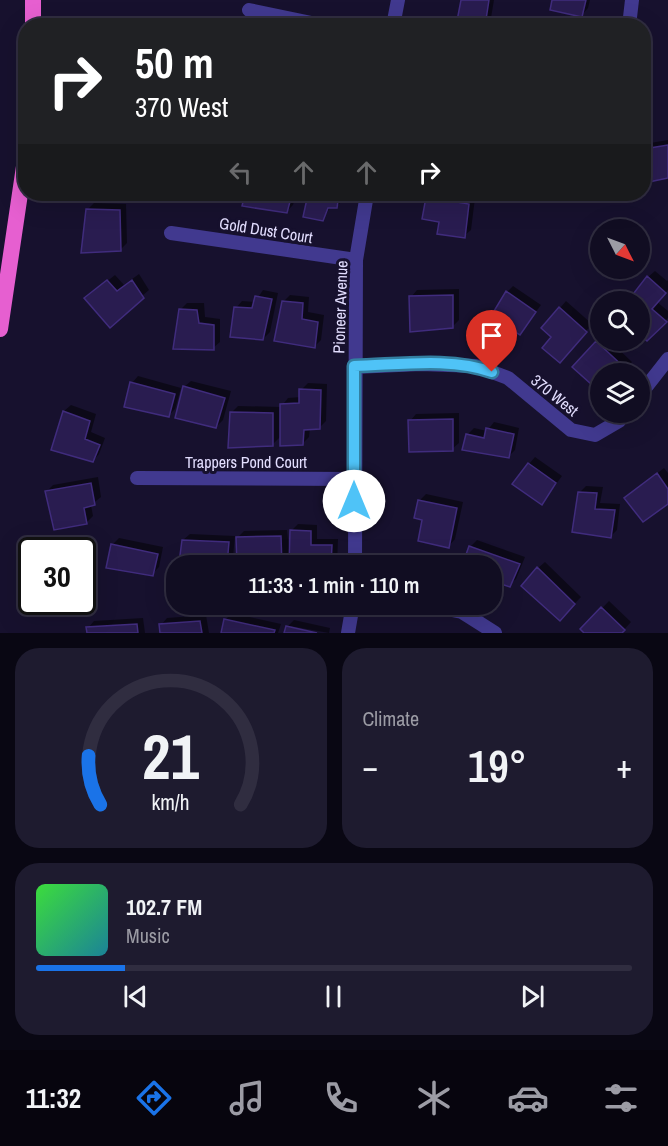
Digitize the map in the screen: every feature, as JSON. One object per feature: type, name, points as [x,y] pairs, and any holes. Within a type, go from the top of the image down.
[{"type":"highway","points":[[33,0],[33,18]]},
{"type":"highway","points":[[0,329],[19,201]]},
{"type":"street","points":[[395,18],[398,0]]},
{"type":"street","points":[[630,18],[632,0]]},
{"type":"street","points":[[249,10],[288,18]]},
{"type":"street","name":"Pioneer Avenue","points":[[355,555],[356,260],[366,201]]},
{"type":"street","name":"Gold Dust Court","points":[[171,232],[356,260]]},
{"type":"street","points":[[650,382],[668,359]]},
{"type":"street","name":"370 West","points":[[354,366],[421,364],[476,366],[508,378],[571,430],[595,435],[616,423]]},
{"type":"street","name":"Trappers Pond Court","points":[[137,478],[354,479]]},
{"type":"street","points":[[348,633],[351,615]]},
{"type":"street","points":[[467,615],[495,633]]},
{"type":"building","points":[[461,0],[489,0],[486,18],[458,18]]},
{"type":"building","points":[[552,0],[586,0],[582,17],[550,10]]},
{"type":"building","points":[[668,145],[668,178],[651,182],[651,148]]},
{"type":"building","points":[[243,201],[290,201],[287,213],[242,206]]},
{"type":"building","points":[[306,201],[338,201],[337,208],[328,208],[323,221],[303,217]]},
{"type":"building","points":[[425,201],[469,204],[465,238],[437,234],[439,222],[422,219]]},
{"type":"building","points":[[86,209],[120,210],[121,251],[81,253]]},
{"type":"building","points":[[645,279],[650,279],[666,293],[652,309],[667,322],[650,338],[650,291],[635,291]]},
{"type":"building","points":[[107,280],[117,291],[132,280],[144,298],[110,328],[84,298]]},
{"type":"building","points":[[506,291],[536,312],[520,335],[512,330],[506,340],[485,326]]},
{"type":"building","points":[[453,295],[453,328],[410,332],[409,296]]},
{"type":"building","points":[[255,296],[272,299],[263,340],[230,337],[234,307],[252,308]]},
{"type":"building","points":[[282,301],[303,303],[302,319],[318,322],[315,348],[274,341]]},
{"type":"building","points":[[559,307],[587,332],[560,363],[542,348],[551,337],[541,328]]},
{"type":"building","points":[[179,309],[197,310],[199,323],[214,325],[214,350],[173,349]]},
{"type":"building","points":[[590,348],[590,351],[607,351],[620,363],[590,363],[590,383],[572,367]]},
{"type":"building","points":[[130,382],[175,394],[169,417],[124,407]]},
{"type":"building","points":[[183,386],[225,398],[216,428],[175,418]]},
{"type":"building","points":[[299,389],[321,390],[320,429],[304,430],[303,445],[280,446],[280,404],[299,403]]},
{"type":"building","points":[[63,411],[90,421],[85,439],[100,445],[93,462],[51,450]]},
{"type":"building","points":[[230,412],[273,413],[273,446],[228,448]]},
{"type":"building","points":[[453,419],[453,451],[409,452],[408,420]]},
{"type":"building","points":[[486,428],[514,434],[509,458],[462,450],[466,434],[484,438]]},
{"type":"building","points":[[528,463],[556,483],[542,505],[512,484]]},
{"type":"building","points":[[657,473],[668,489],[668,504],[643,522],[624,498]]},
{"type":"building","points":[[91,483],[95,505],[84,508],[87,524],[54,530],[45,491]]},
{"type":"building","points":[[578,492],[597,493],[595,509],[615,510],[611,538],[572,532]]},
{"type":"building","points":[[418,500],[457,508],[449,548],[418,541],[422,520],[414,518]]},
{"type":"building","points":[[290,530],[311,531],[311,545],[332,545],[332,555],[289,555]]},
{"type":"building","points":[[281,536],[282,555],[237,555],[236,537]]},
{"type":"building","points":[[182,540],[229,542],[228,555],[180,555]]},
{"type":"building","points":[[111,544],[158,554],[153,576],[106,568]]},
{"type":"building","points":[[469,546],[494,555],[466,555]]},
{"type":"building","points":[[502,558],[520,564],[510,587],[502,584]]},
{"type":"building","points":[[537,567],[575,604],[560,621],[521,586]]},
{"type":"building","points":[[601,607],[625,630],[622,633],[584,633],[580,629]]},
{"type":"building","points":[[224,619],[275,630],[274,633],[221,633]]},
{"type":"building","points":[[200,621],[202,633],[160,633],[159,624]]},
{"type":"building","points":[[137,624],[138,633],[87,633],[86,627]]},
{"type":"building","points":[[286,626],[317,633],[284,633]]},
{"type":"route","points":[[354,501],[354,366],[421,364],[476,366],[492,372]]}]
